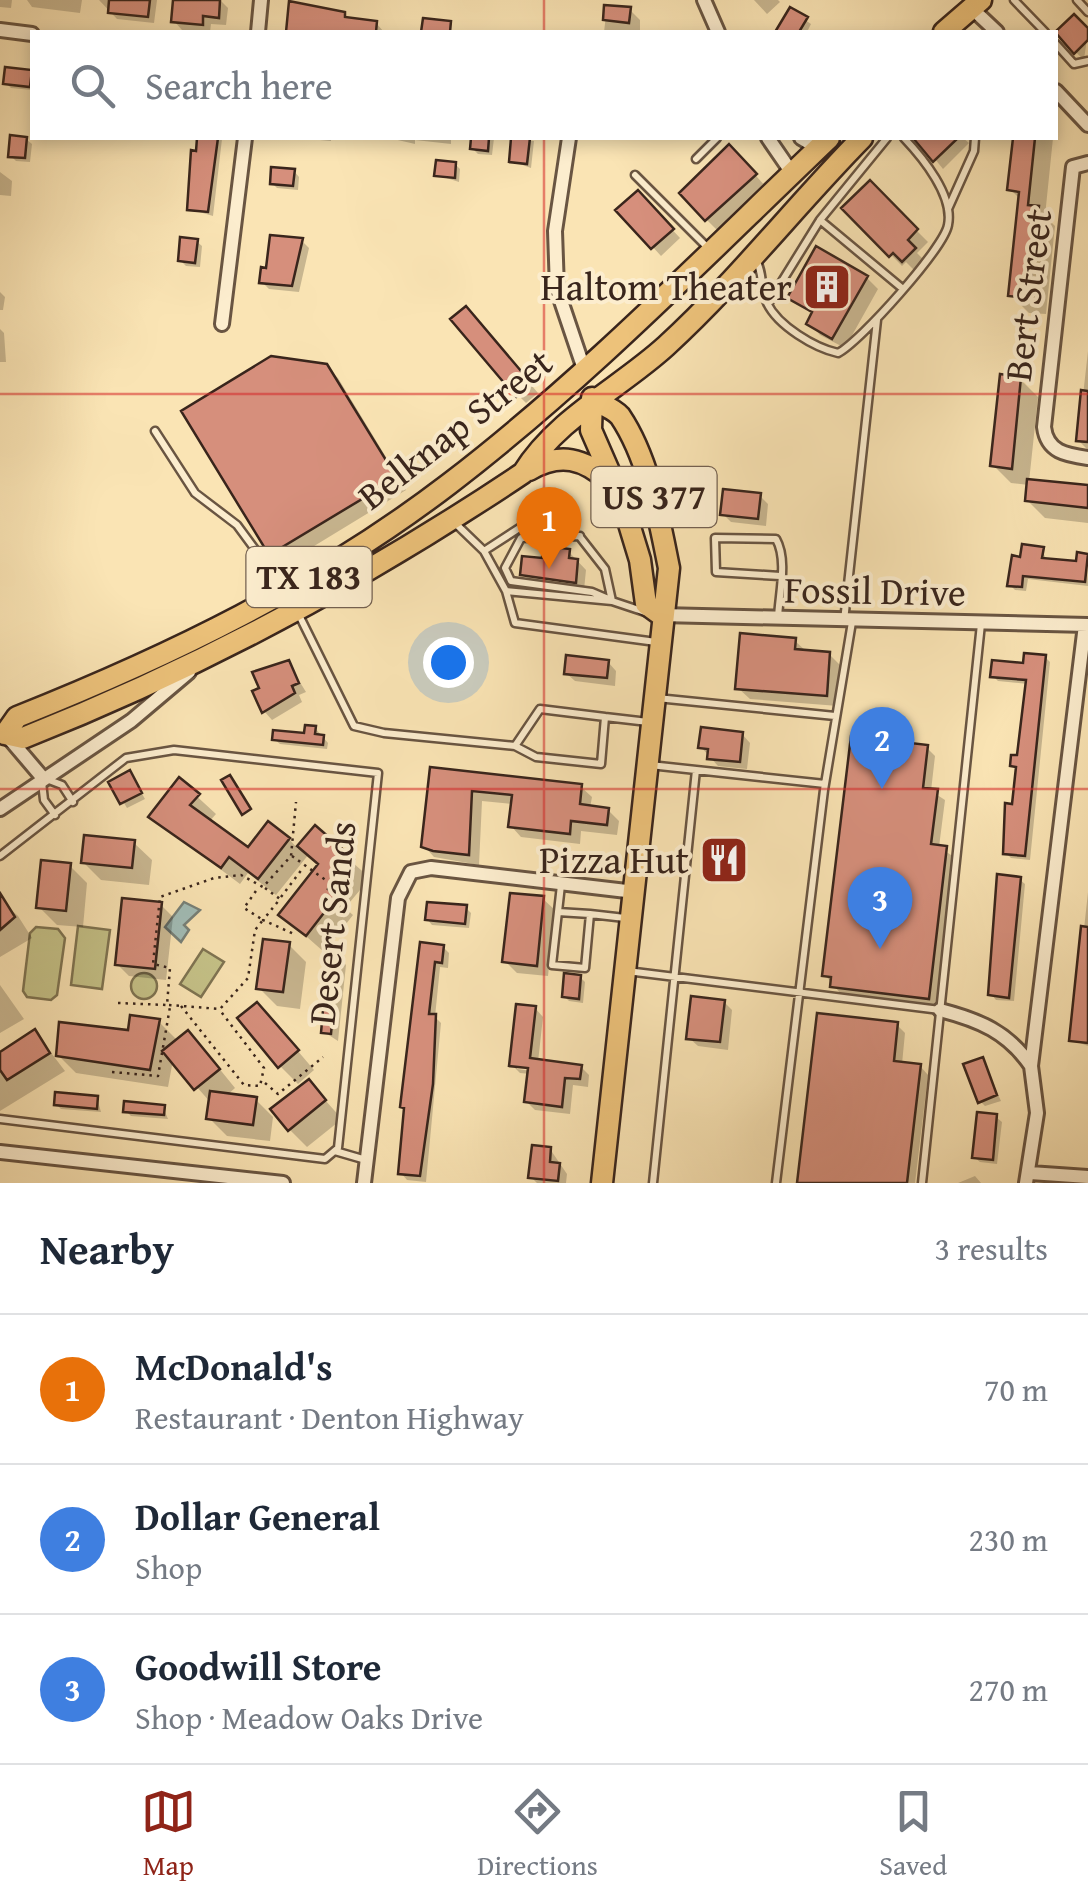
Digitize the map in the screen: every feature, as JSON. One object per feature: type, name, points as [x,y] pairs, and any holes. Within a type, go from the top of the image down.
[{"type":"main road","points":[[947,30],[986,5]]},
{"type":"main road","points":[[966,30],[986,5]]},
{"type":"main road","name":"Belknap Street","points":[[2,734],[23,738],[202,660],[452,520],[523,473],[532,458],[593,400],[666,347],[860,140]]},
{"type":"main road","name":"Belknap Street","points":[[2,734],[17,717],[166,656],[287,590],[446,486],[585,372],[792,174],[816,141]]},
{"type":"main road","name":"US 377","points":[[585,372],[593,400],[591,430],[640,560],[646,604],[661,615]]},
{"type":"main road","name":"US 377","points":[[593,400],[618,413],[655,501],[669,568],[602,1183]]},
{"type":"main road","points":[[523,473],[546,459],[576,459],[593,466],[616,488]]},
{"type":"street","points":[[258,30],[261,0]]},
{"type":"street","points":[[704,0],[717,30]]},
{"type":"street","points":[[986,5],[996,30]]},
{"type":"street","points":[[0,30],[30,34]]},
{"type":"street","points":[[1058,93],[1088,125]]},
{"type":"street","points":[[222,324],[245,140]]},
{"type":"street","points":[[569,140],[555,231],[557,289],[585,372]]},
{"type":"street","points":[[769,140],[792,174]]},
{"type":"street","name":"Bert Street","points":[[1088,163],[1072,168],[1044,413],[1050,444],[1058,452],[1088,458]]},
{"type":"street","name":"Fossil Drive","points":[[661,615],[1086,625]]},
{"type":"street","points":[[1086,625],[1031,1066],[1037,1113],[1028,1178],[1088,1177]]},
{"type":"street","points":[[0,808],[131,721],[202,660]]},
{"type":"street","points":[[2,734],[42,777]]},
{"type":"street","points":[[364,1183],[398,898],[406,878],[431,868],[635,892]]},
{"type":"street","points":[[940,1010],[974,1019],[1010,1038],[1031,1066]]},
{"type":"street","points":[[0,1152],[282,1183]]},
{"type":"lane","points":[[1014,0],[1043,30]]},
{"type":"lane","points":[[1077,0],[1088,12]]},
{"type":"lane","points":[[1058,46],[1074,64],[1088,61]]},
{"type":"lane","points":[[696,159],[715,140]]},
{"type":"lane","points":[[768,304],[820,220],[885,140]]},
{"type":"lane","points":[[906,140],[928,167],[948,209]]},
{"type":"lane","points":[[752,254],[760,267],[768,304],[822,350],[838,353],[851,346],[877,319],[948,229],[948,209],[974,151],[974,140]]},
{"type":"lane","points":[[634,175],[711,252]]},
{"type":"lane","points":[[820,220],[903,289]]},
{"type":"lane","points":[[776,1183],[824,784],[848,621],[877,319]]},
{"type":"lane","points":[[155,431],[195,492],[238,525],[287,590]]},
{"type":"lane","points":[[452,520],[484,551],[506,591],[516,624],[662,643]]},
{"type":"lane","points":[[484,551],[524,525],[580,536],[605,569],[612,601]]},
{"type":"lane","points":[[580,536],[520,538],[505,568],[511,581],[592,592],[661,615]]},
{"type":"lane","points":[[778,619],[780,576],[776,539],[715,538],[716,572],[780,576]]},
{"type":"lane","points":[[506,591],[612,601]]},
{"type":"lane","points":[[296,610],[354,726],[384,733],[515,746],[536,757],[601,764],[605,717]]},
{"type":"lane","points":[[922,1183],[981,624]]},
{"type":"lane","points":[[656,698],[835,716]]},
{"type":"lane","points":[[515,746],[540,709],[653,722]]},
{"type":"lane","name":"Desert Sands","points":[[0,856],[126,758],[174,750],[378,773],[335,1152]]},
{"type":"lane","points":[[649,764],[824,784]]},
{"type":"lane","points":[[653,1183],[696,770]]},
{"type":"lane","points":[[55,815],[44,800],[42,777],[62,785],[73,802]]},
{"type":"lane","points":[[561,883],[552,965],[585,968],[590,914]]},
{"type":"lane","points":[[558,912],[632,918]]},
{"type":"lane","points":[[626,971],[798,989],[940,1010]]},
{"type":"lane","points":[[0,1119],[326,1159],[335,1152],[367,1160]]},
{"type":"path","points":[[294,934],[244,908],[291,856],[296,802]]},
{"type":"path","points":[[291,856],[338,888],[366,892]]},
{"type":"path","points":[[219,1009],[248,978],[255,930],[304,866]]},
{"type":"path","points":[[112,1072],[158,1076],[170,968],[152,964],[160,897],[214,878],[246,876],[280,899]]},
{"type":"path","points":[[118,1004],[219,1009],[264,1068],[264,1082],[278,1094],[323,1056]]},
{"type":"path","points":[[180,1006],[244,1085],[254,1087],[264,1082]]},
{"type":"shaded area","points":[[78,926],[110,930],[102,989],[71,985]]},
{"type":"shaded area","points":[[36,927],[58,929],[65,938],[57,995],[51,1000],[27,997],[23,991],[30,933]]},
{"type":"shaded area","points":[[203,949],[224,962],[201,997],[180,984]]},
{"type":"shaded area","points":[[144,973],[153,977],[157,986],[153,995],[144,999],[135,995],[131,986],[135,977]]},
{"type":"water","points":[[184,902],[200,910],[184,925],[189,930],[181,942],[165,927]]},
{"type":"building","points":[[109,0],[150,0],[148,17],[108,13]]},
{"type":"building","points":[[173,0],[220,0],[219,18],[203,16],[203,25],[171,22]]},
{"type":"building","points":[[289,1],[345,12],[345,17],[377,21],[376,30],[286,30]]},
{"type":"building","points":[[604,5],[631,7],[629,23],[603,20]]},
{"type":"building","points":[[790,7],[808,17],[800,30],[776,30]]},
{"type":"building","points":[[1074,14],[1088,28],[1088,40],[1074,54],[1057,30]]},
{"type":"building","points":[[423,18],[451,21],[450,30],[421,30]]},
{"type":"building","points":[[5,67],[30,70],[30,87],[3,84]]},
{"type":"building","points":[[10,135],[27,137],[25,158],[8,157]]},
{"type":"building","points":[[197,140],[218,140],[208,212],[187,210],[191,150],[196,151]]},
{"type":"building","points":[[471,140],[489,140],[488,151],[470,149]]},
{"type":"building","points":[[511,140],[530,140],[527,164],[509,162]]},
{"type":"building","points":[[915,140],[956,140],[933,162]]},
{"type":"building","points":[[1013,140],[1035,140],[1028,205],[1039,206],[1029,298],[1008,296],[1019,192],[1007,190]]},
{"type":"building","points":[[729,144],[757,174],[705,221],[679,193]]},
{"type":"building","points":[[436,160],[456,162],[455,178],[434,176]]},
{"type":"building","points":[[271,167],[295,169],[293,186],[270,184]]},
{"type":"building","points":[[870,180],[918,229],[908,240],[916,248],[902,262],[893,253],[889,257],[841,208]]},
{"type":"building","points":[[638,190],[674,229],[651,249],[615,210]]},
{"type":"building","points":[[270,235],[303,238],[292,286],[259,283],[261,267],[266,268]]},
{"type":"building","points":[[180,237],[198,239],[195,263],[178,261]]},
{"type":"building","name":"Haltom Theater","points":[[816,246],[868,276],[832,339],[806,324],[812,312],[787,298]]},
{"type":"building","points":[[466,306],[532,384],[516,397],[450,319]]},
{"type":"building","points":[[271,356],[327,364],[397,478],[269,555],[181,411]]},
{"type":"building","points":[[1000,374],[1021,377],[1012,469],[990,466]]},
{"type":"building","points":[[1081,390],[1088,391],[1088,442],[1076,441]]},
{"type":"building","points":[[1027,479],[1088,485],[1088,508],[1025,501]]},
{"type":"building","points":[[723,489],[761,493],[758,519],[720,515]]},
{"type":"building","points":[[1022,544],[1044,547],[1042,558],[1076,561],[1077,552],[1088,554],[1085,582],[1023,576],[1022,587],[1007,586],[1012,555],[1020,557]]},
{"type":"building","points":[[543,546],[570,549],[569,558],[578,559],[576,583],[520,575],[522,556],[542,558]]},
{"type":"building","points":[[740,633],[796,638],[795,649],[830,652],[827,696],[735,689]]},
{"type":"building","points":[[1024,653],[1046,655],[1025,856],[1003,854],[1005,803],[1012,804],[1016,767],[1010,766],[1011,755],[1017,755],[1026,680],[990,677],[992,660],[1023,663]]},
{"type":"building","points":[[566,655],[609,660],[607,678],[564,674]]},
{"type":"building","points":[[289,660],[299,683],[292,686],[295,693],[262,713],[252,691],[259,688],[252,672]]},
{"type":"building","points":[[305,725],[316,726],[315,734],[324,735],[323,745],[272,740],[273,730],[304,733]]},
{"type":"building","points":[[701,727],[743,732],[740,762],[707,759],[708,749],[698,748]]},
{"type":"building","points":[[851,736],[928,745],[923,788],[938,789],[931,844],[947,846],[929,999],[830,987],[831,977],[822,976]]},
{"type":"building","points":[[430,767],[582,784],[580,804],[609,808],[607,825],[571,821],[570,834],[508,827],[512,795],[472,791],[469,855],[433,851],[421,847]]},
{"type":"building","points":[[130,770],[142,793],[120,804],[108,782]]},
{"type":"building","points":[[230,775],[251,809],[242,815],[221,780]]},
{"type":"building","points":[[179,777],[200,794],[190,805],[248,847],[268,821],[290,838],[258,879],[229,857],[221,868],[148,817]]},
{"type":"building","points":[[315,825],[354,859],[328,889],[337,896],[306,936],[278,915],[318,864],[297,846]]},
{"type":"building","points":[[84,835],[135,840],[132,868],[81,863]]},
{"type":"building","name":"Pizza Hut","points":[[713,850],[742,853],[740,868],[711,865],[704,857]]},
{"type":"building","points":[[41,860],[71,863],[66,911],[36,908]]},
{"type":"building","points":[[997,874],[1021,877],[1009,998],[988,995]]},
{"type":"building","points":[[0,893],[15,917],[0,930]]},
{"type":"building","points":[[510,893],[544,896],[537,966],[502,962]]},
{"type":"building","points":[[122,898],[162,902],[155,969],[115,965]]},
{"type":"building","points":[[427,902],[467,905],[465,924],[425,920]]},
{"type":"building","points":[[1081,926],[1088,927],[1088,1043],[1069,1041]]},
{"type":"building","points":[[263,939],[290,942],[283,992],[256,989]]},
{"type":"building","points":[[420,942],[444,945],[442,963],[435,962],[429,1014],[436,1014],[433,1084],[420,1176],[398,1174],[404,1108],[400,1107]]},
{"type":"building","points":[[328,953],[338,954],[331,1034],[321,1033]]},
{"type":"building","points":[[564,973],[581,975],[579,999],[562,997]]},
{"type":"building","points":[[691,996],[725,1000],[720,1042],[686,1039]]},
{"type":"building","points":[[257,1002],[299,1050],[278,1068],[237,1018]]},
{"type":"building","points":[[516,1004],[536,1006],[530,1058],[582,1065],[580,1079],[565,1078],[562,1107],[524,1102],[528,1068],[509,1066]]},
{"type":"building","points":[[817,1013],[898,1022],[894,1061],[921,1064],[907,1183],[797,1183]]},
{"type":"building","points":[[130,1015],[160,1019],[150,1070],[56,1056],[59,1022],[128,1030]]},
{"type":"building","points":[[35,1029],[50,1053],[7,1080],[0,1070],[0,1052]]},
{"type":"building","points":[[188,1030],[220,1069],[194,1090],[162,1051]]},
{"type":"building","points":[[983,1057],[997,1095],[978,1103],[963,1064]]},
{"type":"building","points":[[309,1079],[326,1100],[288,1131],[270,1109]]},
{"type":"building","points":[[210,1091],[257,1097],[253,1125],[206,1119]]},
{"type":"building","points":[[55,1092],[98,1096],[97,1109],[54,1105]]},
{"type":"building","points":[[124,1101],[165,1105],[164,1115],[123,1112]]},
{"type":"building","points":[[977,1112],[997,1114],[993,1160],[972,1158]]},
{"type":"building","points":[[532,1145],[551,1147],[550,1162],[560,1163],[558,1181],[528,1178]]},
{"type":"place","name":"Haltom Theater","points":[[827,287]]},
{"type":"place","name":"McDonald's","points":[[549,569]]},
{"type":"place","name":"Dollar General","points":[[882,789]]},
{"type":"place","name":"Pizza Hut","points":[[724,860]]},
{"type":"place","name":"Goodwill Store","points":[[880,949]]}]
